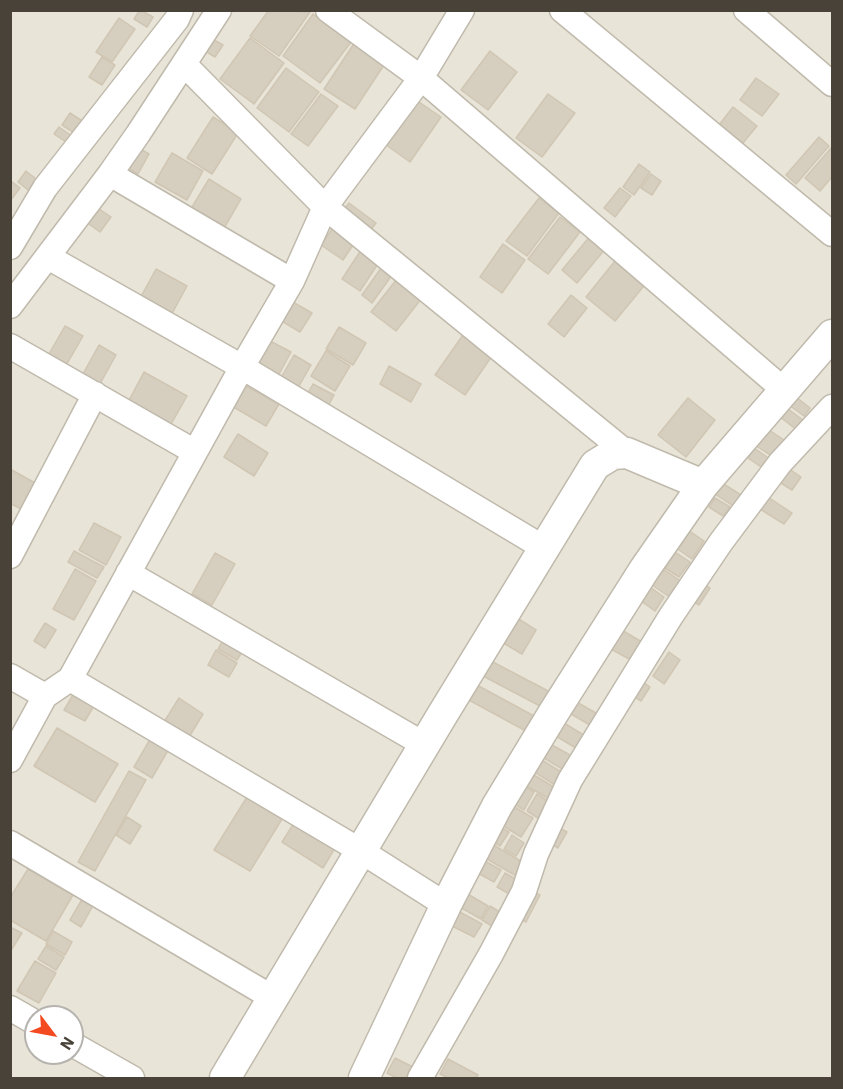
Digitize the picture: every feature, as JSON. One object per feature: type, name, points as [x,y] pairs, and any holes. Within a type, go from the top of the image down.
[{"type":"street","points":[[10,247],[45,188],[177,19],[181,10]]},
{"type":"street","points":[[10,306],[110,174],[219,10]]},
{"type":"street","points":[[328,10],[420,78],[783,390]]},
{"type":"street","points":[[10,760],[45,696],[70,679],[292,281],[325,207],[420,78],[462,10]]},
{"type":"street","points":[[562,10],[832,234]]},
{"type":"street","points":[[746,10],[832,84]]},
{"type":"street","points":[[184,64],[325,207],[627,453],[703,486]]},
{"type":"street","points":[[110,174],[292,281]]},
{"type":"street","points":[[48,256],[242,367],[544,548]]},
{"type":"street","points":[[364,1078],[446,905],[497,806],[554,712],[644,570],[703,486],[832,335]]},
{"type":"street","points":[[10,346],[195,452]]},
{"type":"street","points":[[10,556],[95,394]]},
{"type":"street","points":[[420,1078],[524,891],[536,854],[570,780],[671,616],[721,542],[780,463],[832,407]]},
{"type":"street","points":[[225,1078],[595,465],[613,454],[627,453]]},
{"type":"street","points":[[128,573],[425,745]]},
{"type":"street","points":[[10,676],[45,696]]},
{"type":"street","points":[[70,679],[446,905]]},
{"type":"street","points":[[10,843],[273,998]]},
{"type":"street","points":[[10,1008],[24,1016]]},
{"type":"street","points":[[84,1051],[132,1078]]},
{"type":"shaded area","points":[[10,11],[832,11],[832,1078],[11,1078]]},
{"type":"building","points":[[140,10],[153,17],[147,27],[134,19]]},
{"type":"building","points":[[269,10],[310,12],[279,56],[250,36]]},
{"type":"building","points":[[313,14],[351,42],[320,83],[283,56]]},
{"type":"building","points":[[119,18],[135,29],[112,62],[96,52]]},
{"type":"building","points":[[207,36],[223,45],[215,57],[200,48]]},
{"type":"building","points":[[250,38],[284,63],[254,104],[220,79]]},
{"type":"building","points":[[355,42],[386,62],[355,109],[324,89]]},
{"type":"building","points":[[490,51],[517,72],[488,110],[461,90]]},
{"type":"building","points":[[102,57],[115,65],[102,85],[89,77]]},
{"type":"building","points":[[286,68],[319,92],[289,132],[257,108]]},
{"type":"building","points":[[756,78],[779,94],[762,116],[740,100]]},
{"type":"building","points":[[321,94],[338,106],[308,146],[291,134]]},
{"type":"building","points":[[548,94],[575,113],[542,157],[516,138]]},
{"type":"building","points":[[413,98],[441,117],[410,162],[382,142]]},
{"type":"building","points":[[733,107],[757,126],[743,143],[719,125]]},
{"type":"building","points":[[70,113],[84,122],[76,134],[62,125]]},
{"type":"building","points":[[213,117],[238,133],[212,174],[187,158]]},
{"type":"building","points":[[59,127],[73,137],[69,144],[54,134]]},
{"type":"building","points":[[819,137],[829,146],[796,184],[786,175]]},
{"type":"building","points":[[137,147],[149,154],[138,174],[125,166]]},
{"type":"building","points":[[832,147],[832,177],[820,191],[805,178]]},
{"type":"building","points":[[172,153],[203,171],[187,200],[155,182]]},
{"type":"building","points":[[639,164],[650,172],[634,195],[623,187]]},
{"type":"building","points":[[26,171],[41,183],[33,194],[18,182]]},
{"type":"building","points":[[651,174],[661,181],[652,195],[641,188]]},
{"type":"building","points":[[209,179],[241,199],[222,232],[189,212]]},
{"type":"building","points":[[10,182],[20,188],[10,201]]},
{"type":"building","points":[[620,188],[631,196],[615,217],[604,208]]},
{"type":"building","points":[[539,198],[559,213],[527,256],[506,241]]},
{"type":"building","points":[[349,203],[376,223],[367,235],[340,215]]},
{"type":"building","points":[[92,204],[111,217],[100,232],[82,219]]},
{"type":"building","points":[[560,217],[580,232],[548,274],[528,259]]},
{"type":"building","points":[[337,222],[359,236],[343,260],[321,245]]},
{"type":"building","points":[[591,235],[606,248],[577,283],[562,270]]},
{"type":"building","points":[[365,244],[383,256],[360,291],[342,279]]},
{"type":"building","points":[[503,244],[525,260],[502,293],[480,277]]},
{"type":"building","points":[[619,256],[648,281],[615,321],[586,297]]},
{"type":"building","points":[[386,261],[397,268],[372,303],[362,295]]},
{"type":"building","points":[[156,269],[187,286],[168,321],[137,304]]},
{"type":"building","points":[[404,270],[429,289],[396,331],[371,312]]},
{"type":"building","points":[[571,295],[587,308],[564,337],[548,324]]},
{"type":"building","points":[[291,301],[312,313],[300,332],[280,320]]},
{"type":"building","points":[[65,326],[83,336],[64,369],[46,359]]},
{"type":"building","points":[[339,327],[366,343],[353,365],[326,349]]},
{"type":"building","points":[[465,332],[494,353],[465,395],[435,375]]},
{"type":"building","points":[[270,341],[291,352],[278,376],[256,364]]},
{"type":"building","points":[[99,345],[116,355],[96,391],[79,381]]},
{"type":"building","points":[[326,351],[350,366],[335,391],[311,376]]},
{"type":"building","points":[[294,355],[311,365],[295,393],[278,383]]},
{"type":"building","points":[[389,366],[421,384],[411,402],[380,384]]},
{"type":"building","points":[[144,372],[187,396],[170,426],[128,402]]},
{"type":"building","points":[[242,384],[279,404],[266,426],[230,405]]},
{"type":"building","points":[[313,384],[334,395],[325,412],[304,400]]},
{"type":"building","points":[[796,397],[810,408],[804,416],[789,405]]},
{"type":"building","points":[[688,398],[715,420],[686,457],[658,435]]},
{"type":"building","points":[[783,405],[804,421],[797,430],[776,414]]},
{"type":"building","points":[[766,428],[784,440],[773,457],[755,445]]},
{"type":"building","points":[[238,434],[268,453],[254,476],[224,457]]},
{"type":"building","points":[[754,448],[770,459],[764,469],[748,458]]},
{"type":"building","points":[[785,466],[801,477],[792,490],[776,480]]},
{"type":"building","points":[[10,469],[35,483],[21,509],[10,503]]},
{"type":"building","points":[[722,483],[741,495],[733,506],[715,494]]},
{"type":"building","points":[[768,497],[792,513],[784,524],[760,509]]},
{"type":"building","points":[[715,498],[730,507],[723,516],[709,507]]},
{"type":"building","points":[[94,523],[121,537],[106,565],[79,550]]},
{"type":"building","points":[[688,530],[704,541],[692,559],[676,548]]},
{"type":"building","points":[[74,551],[104,567],[97,578],[68,562]]},
{"type":"building","points":[[675,552],[690,562],[679,577],[665,568]]},
{"type":"building","points":[[215,553],[235,564],[212,605],[192,594]]},
{"type":"building","points":[[75,569],[96,581],[74,620],[53,609]]},
{"type":"building","points":[[663,569],[685,584],[674,600],[652,585]]},
{"type":"building","points":[[700,581],[710,588],[699,605],[688,598]]},
{"type":"building","points":[[650,587],[664,597],[655,611],[641,601]]},
{"type":"building","points":[[514,616],[536,630],[522,654],[500,641]]},
{"type":"building","points":[[45,623],[56,630],[45,648],[34,641]]},
{"type":"building","points":[[620,629],[642,642],[631,660],[609,648]]},
{"type":"building","points":[[226,635],[245,647],[237,660],[218,649]]},
{"type":"building","points":[[216,650],[237,663],[229,677],[208,665]]},
{"type":"building","points":[[669,652],[680,660],[664,684],[653,676]]},
{"type":"building","points":[[489,660],[550,692],[542,707],[481,675]]},
{"type":"building","points":[[636,677],[650,687],[641,701],[627,692]]},
{"type":"building","points":[[475,684],[534,716],[526,731],[467,699]]},
{"type":"building","points":[[74,693],[95,704],[85,721],[64,710]]},
{"type":"building","points":[[179,698],[203,714],[189,737],[164,722]]},
{"type":"building","points":[[573,700],[596,713],[590,725],[566,711]]},
{"type":"building","points":[[564,723],[587,737],[579,750],[556,736]]},
{"type":"building","points":[[57,728],[118,764],[95,802],[34,766]]},
{"type":"building","points":[[152,736],[170,747],[152,778],[134,767]]},
{"type":"building","points":[[552,745],[577,759],[569,773],[544,758]]},
{"type":"building","points":[[537,757],[566,775],[558,787],[530,769]]},
{"type":"building","points":[[129,771],[146,780],[95,871],[78,862]]},
{"type":"building","points":[[534,775],[557,789],[551,800],[527,786]]},
{"type":"building","points":[[524,786],[534,792],[524,810],[513,803]]},
{"type":"building","points":[[537,794],[551,803],[541,820],[527,811]]},
{"type":"building","points":[[247,797],[282,819],[250,871],[214,850]]},
{"type":"building","points":[[513,806],[533,818],[521,837],[502,825]]},
{"type":"building","points":[[127,817],[141,826],[130,844],[116,835]]},
{"type":"building","points":[[294,823],[335,848],[323,868],[282,842]]},
{"type":"building","points":[[497,825],[509,832],[500,846],[488,839]]},
{"type":"building","points":[[556,826],[567,832],[558,848],[547,841]]},
{"type":"building","points":[[512,835],[524,843],[516,856],[504,849]]},
{"type":"building","points":[[490,843],[524,863],[516,876],[482,856]]},
{"type":"building","points":[[483,860],[501,870],[494,882],[476,872]]},
{"type":"building","points":[[28,869],[73,895],[46,941],[10,920],[10,898]]},
{"type":"building","points":[[505,873],[519,881],[511,895],[497,887]]},
{"type":"building","points":[[528,889],[540,895],[526,922],[513,915]]},
{"type":"building","points":[[466,893],[488,906],[481,919],[458,906]]},
{"type":"building","points":[[84,896],[95,902],[81,927],[70,920]]},
{"type":"building","points":[[490,906],[508,917],[500,931],[482,920]]},
{"type":"building","points":[[458,911],[482,924],[474,937],[450,925]]},
{"type":"building","points":[[10,927],[22,933],[10,952]]},
{"type":"building","points":[[53,931],[72,942],[65,955],[46,944]]},
{"type":"building","points":[[46,946],[64,957],[56,970],[38,959]]},
{"type":"building","points":[[35,961],[56,973],[39,1003],[17,991]]},
{"type":"building","points":[[395,1058],[415,1068],[410,1078],[397,1078],[387,1073]]},
{"type":"building","points":[[448,1059],[478,1075],[476,1078],[449,1078],[440,1074]]}]
